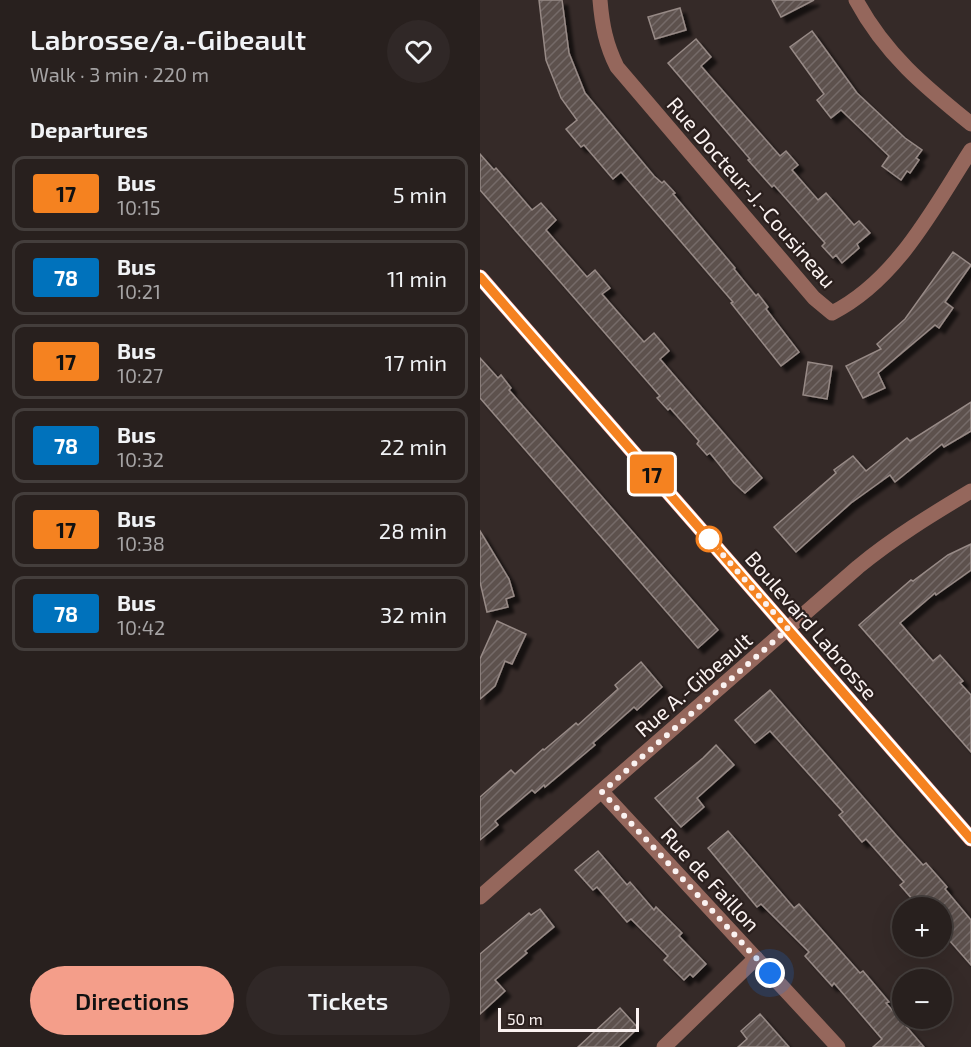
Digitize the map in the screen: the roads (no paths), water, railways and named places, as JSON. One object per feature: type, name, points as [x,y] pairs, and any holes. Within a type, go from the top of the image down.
[{"type":"main road","name":"Boulevard Labrosse","points":[[480,277],[971,839]]},
{"type":"street","name":"Rue Docteur-J.-Cousineau","points":[[600,0],[602,24],[608,47],[617,67],[814,298],[832,313],[850,304],[877,282],[921,228],[971,150]]},
{"type":"street","points":[[856,0],[883,44],[927,88],[971,124]]},
{"type":"street","name":"Rue A.-Gibeault","points":[[480,897],[888,542],[971,491]]},
{"type":"street","name":"Rue de Faillon","points":[[602,792],[838,1047]]},
{"type":"street","points":[[664,1047],[756,958]]}]
